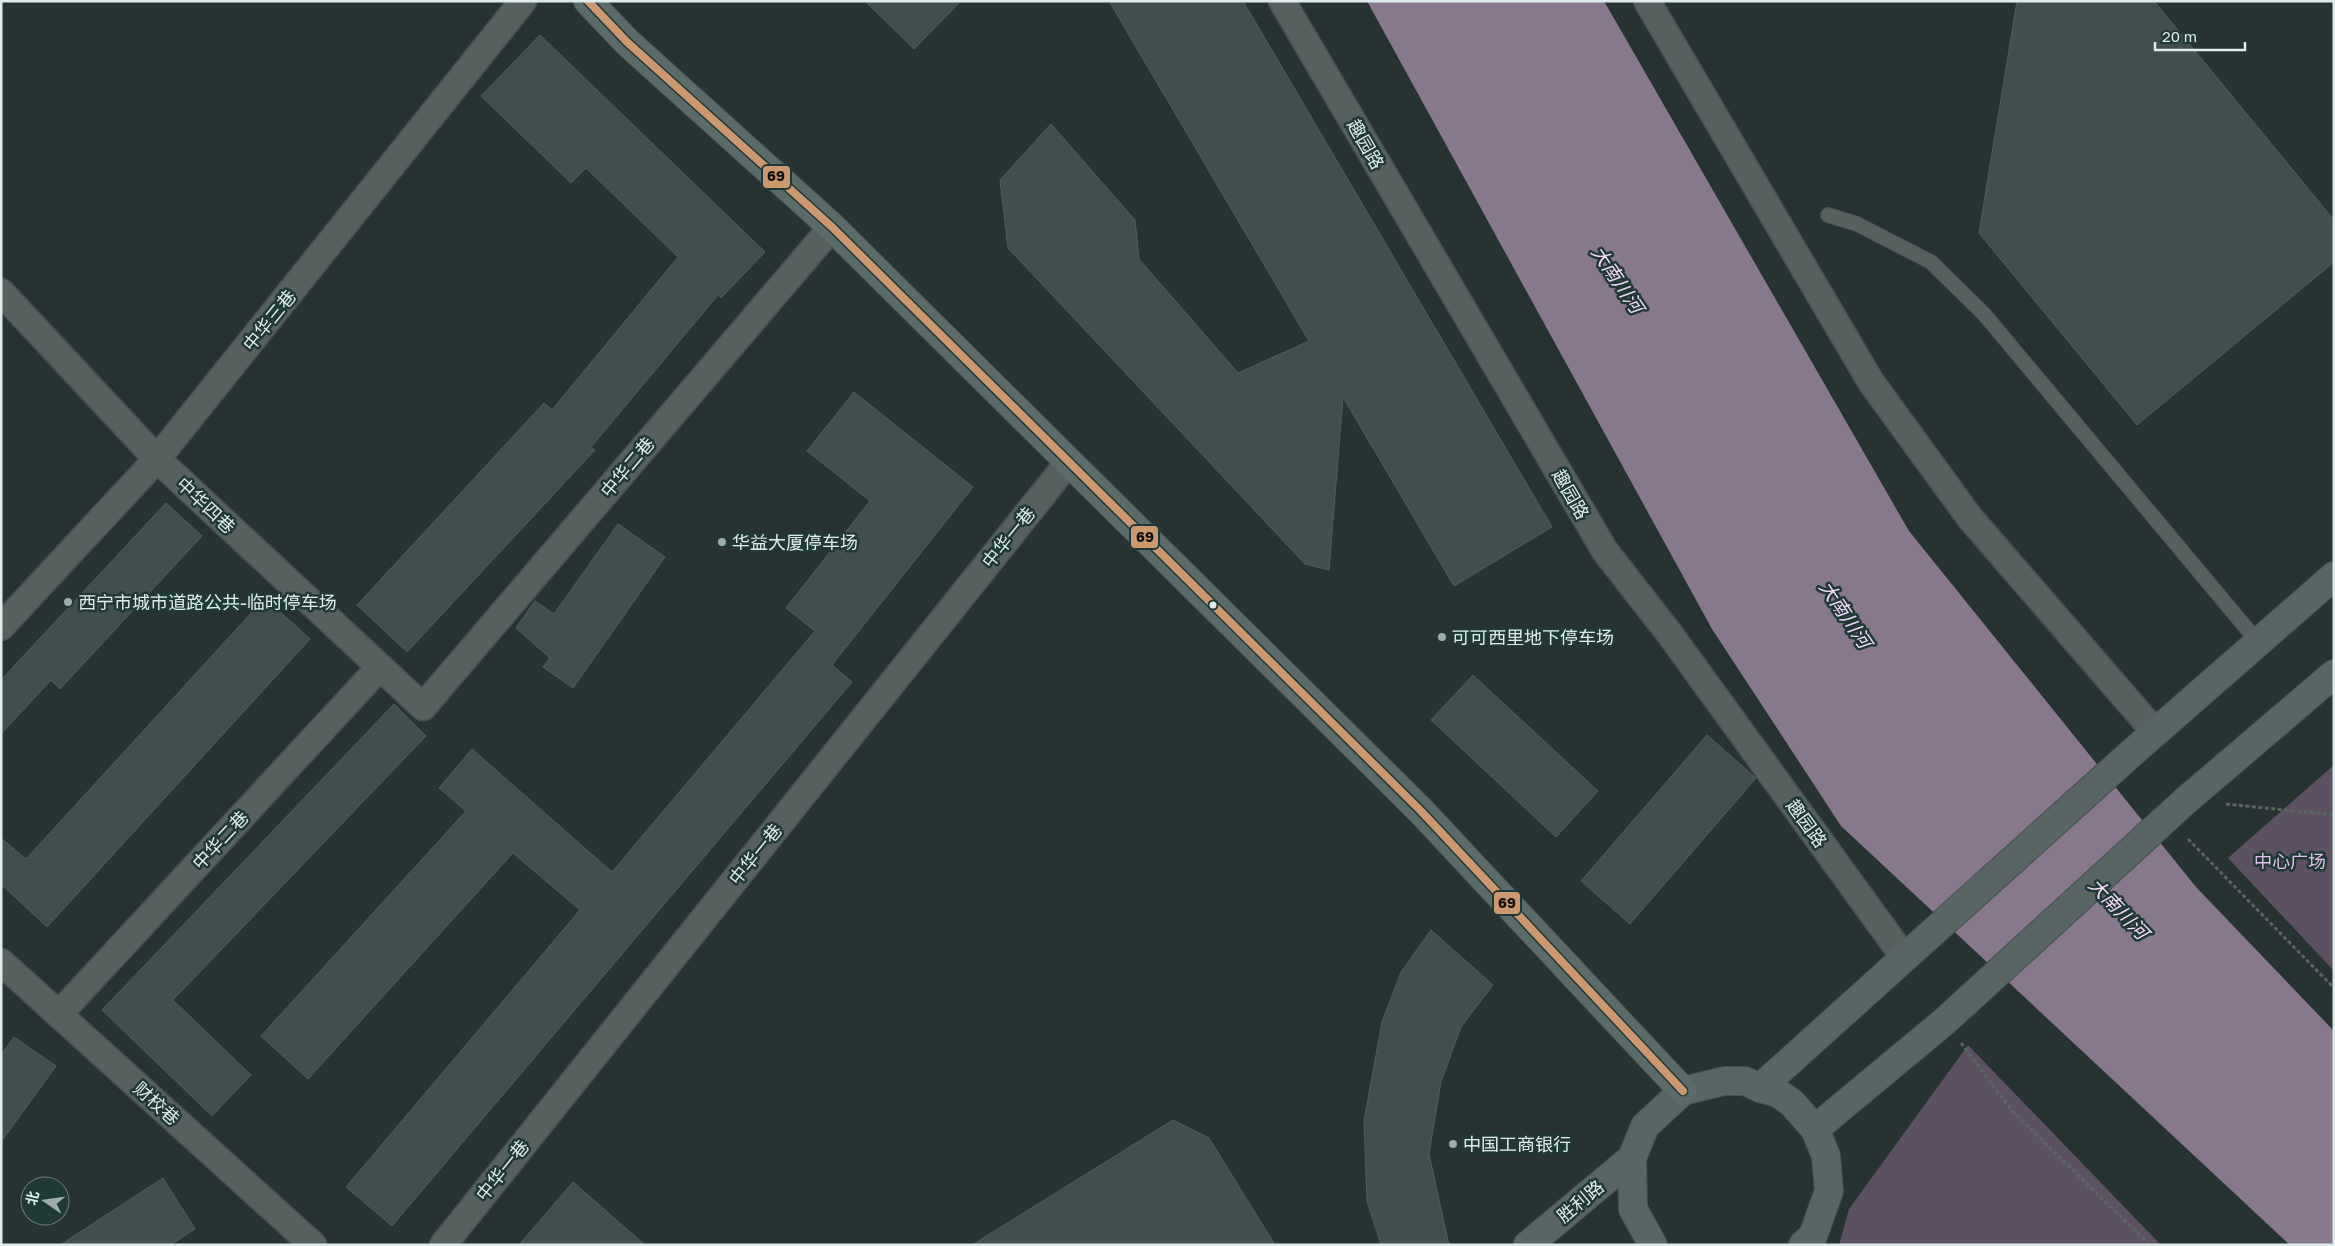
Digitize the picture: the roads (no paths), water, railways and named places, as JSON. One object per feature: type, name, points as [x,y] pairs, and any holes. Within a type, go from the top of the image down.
[{"type":"main road","points":[[588,1],[627,42],[832,228],[1421,811],[1683,1091]]},
{"type":"main road","points":[[1760,1088],[2155,732],[2334,576]]},
{"type":"main road","points":[[1815,1129],[1945,1021],[2193,794],[2334,674]]},
{"type":"main road","points":[[1653,1245],[1633,1209],[1632,1158],[1646,1126],[1683,1091],[1724,1081],[1745,1081],[1760,1088],[1778,1092],[1792,1102],[1815,1129],[1826,1156],[1829,1191],[1812,1242]]},
{"type":"main road","name":"胜利路","points":[[1528,1245],[1632,1158]]},
{"type":"street","name":"中华三巷","points":[[1,627],[157,459],[523,1]]},
{"type":"street","name":"趣园路","points":[[1282,1],[1605,551],[1913,949]]},
{"type":"street","points":[[1647,1],[1871,382],[1970,518],[2155,732]]},
{"type":"street","name":"中华二巷","points":[[423,707],[832,228]]},
{"type":"street","name":"中华四巷","points":[[1,292],[157,459],[423,707]]},
{"type":"street","name":"中华一巷","points":[[443,1245],[1068,463]]},
{"type":"street","name":"中华二巷","points":[[59,1014],[380,667]]},
{"type":"street","name":"财校巷","points":[[1,962],[313,1245]]},
{"type":"lane","points":[[1828,215],[1857,224],[1930,262],[1984,314],[2258,642]]},
{"type":"water","name":"大南川河","points":[[1367,1],[1604,1],[1909,531],[2196,887],[2334,1031],[2334,1245],[2290,1245],[1841,826],[1712,629]]},
{"type":"place","name":"华益大厦停车场","points":[[722,542]]},
{"type":"place","name":"西宁市城市道路公共-临时停车场","points":[[68,602]]},
{"type":"place","name":"可可西里地下停车场","points":[[1442,637]]},
{"type":"place","name":"中国工商银行","points":[[1453,1144]]},
{"type":"park label","name":"中心广场","points":[[2290,861]]}]
